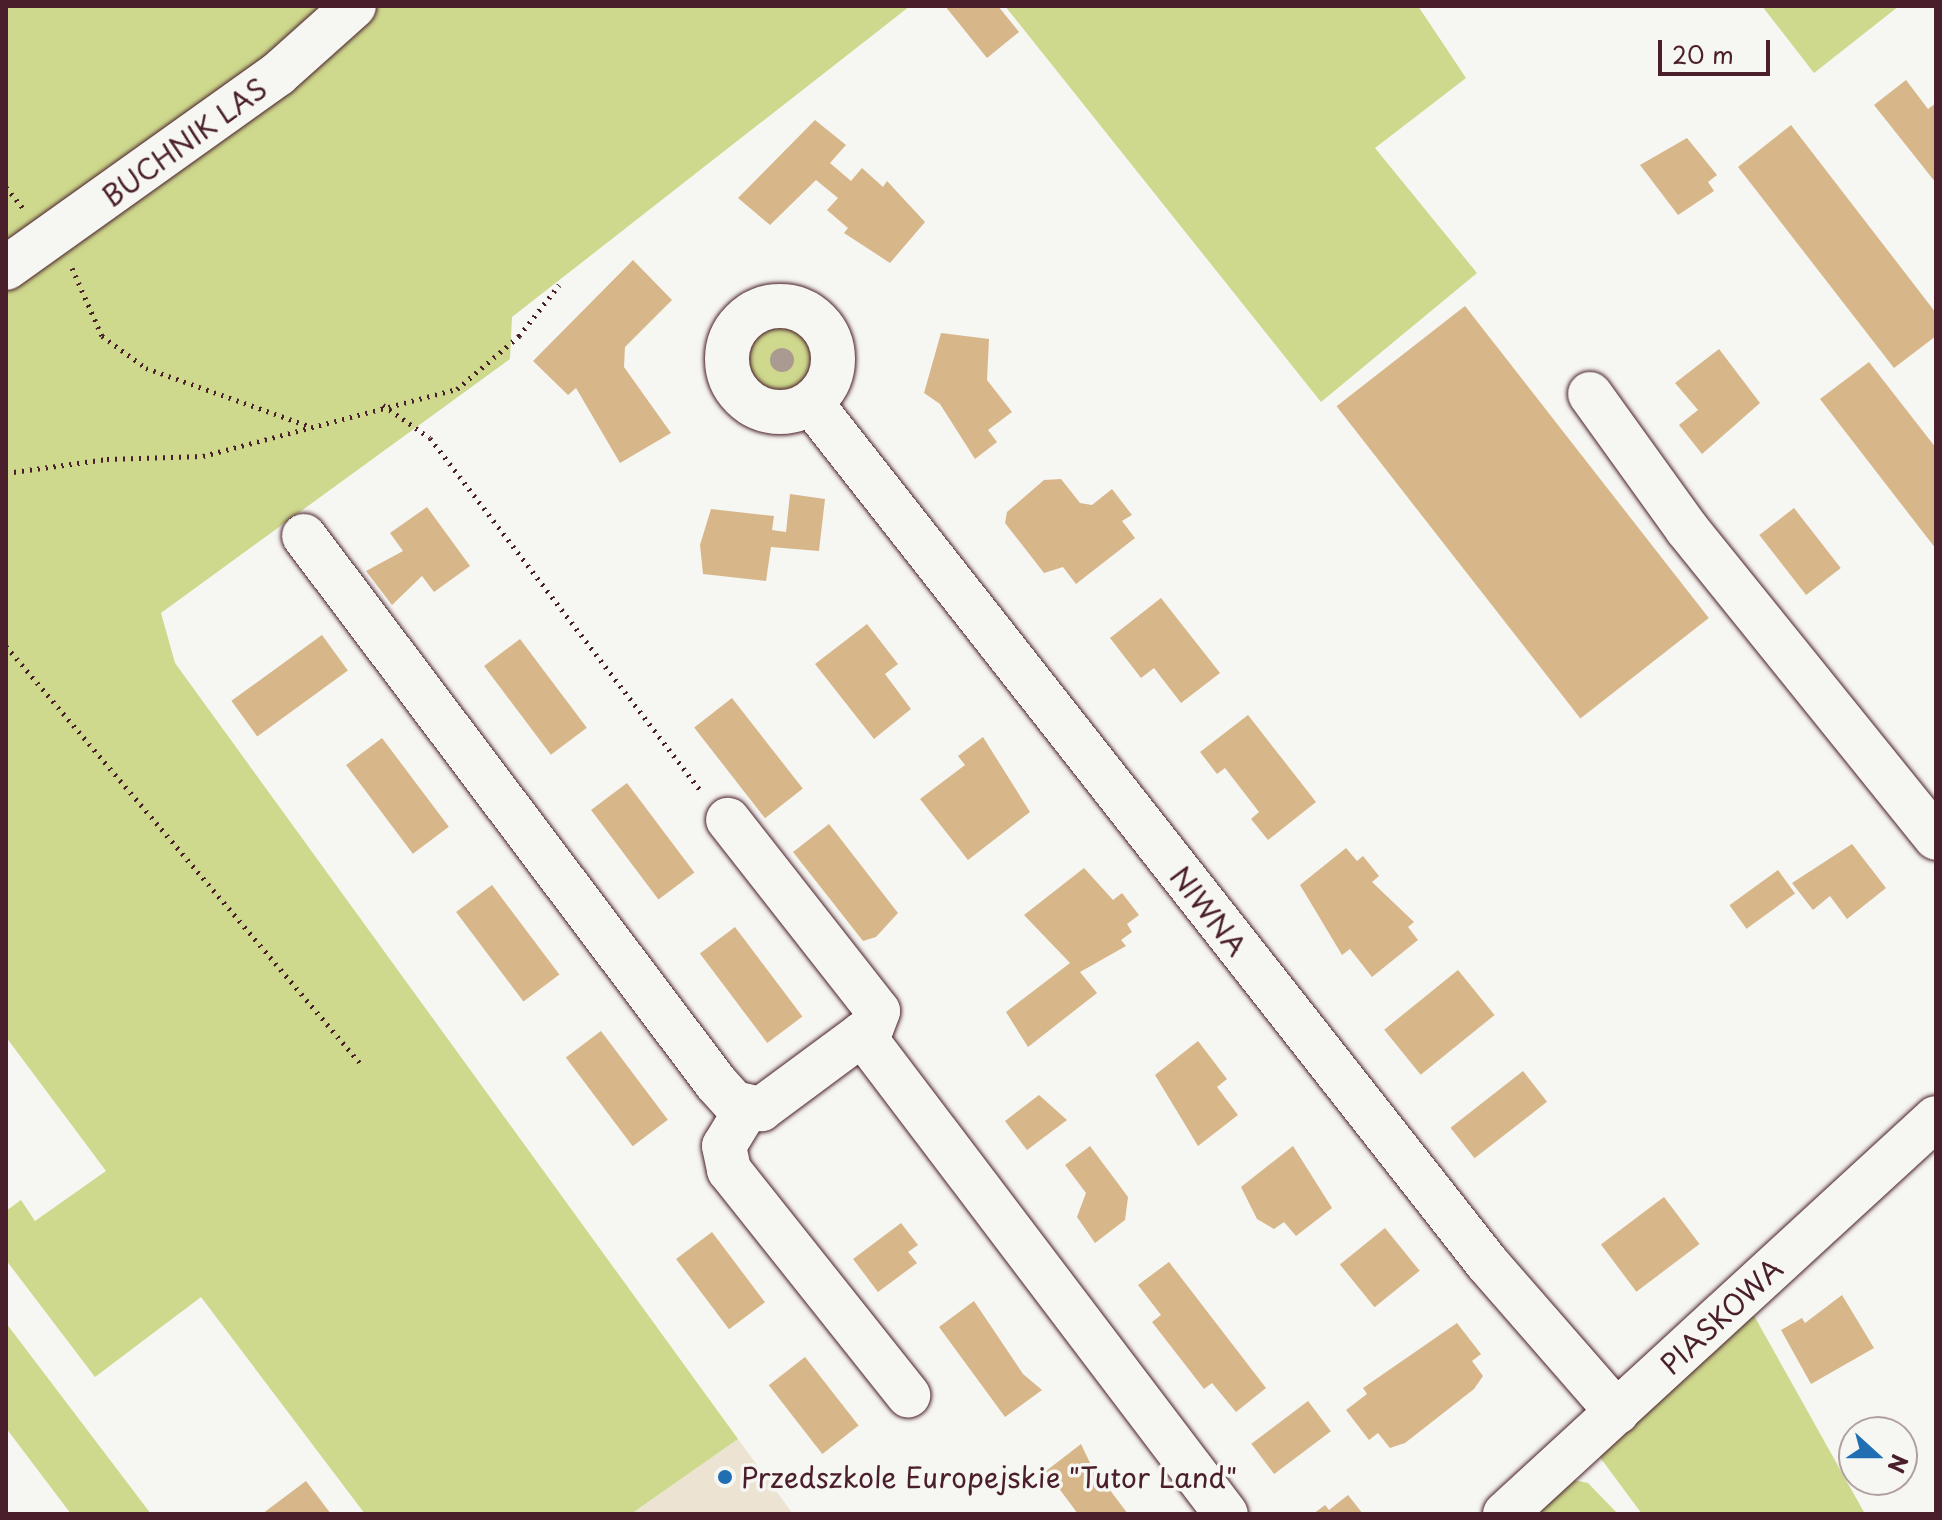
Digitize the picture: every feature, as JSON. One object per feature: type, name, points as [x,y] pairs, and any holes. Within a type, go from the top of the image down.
[{"type":"street","name":"BUCHNIK LAS","points":[[6,268],[278,74],[354,6]]},
{"type":"street","points":[[1590,394],[1687,529],[1936,838]]},
{"type":"street","name":"NIWNA","points":[[811,403],[1487,1263],[1617,1412]]},
{"type":"street","points":[[304,536],[716,1083],[746,1110]]},
{"type":"street","points":[[728,820],[878,1011],[862,1034],[776,1101],[746,1110],[724,1146],[729,1170],[908,1395]]},
{"type":"street","points":[[862,1034],[1226,1514]]},
{"type":"street","name":"PIASKOWA","points":[[1505,1514],[1936,1118]]},
{"type":"path","points":[[66,228],[73,273],[102,336],[146,368],[310,426]]},
{"type":"path","points":[[6,473],[107,459],[203,456],[383,405],[457,389],[519,336],[559,285]]},
{"type":"path","points":[[383,405],[430,438],[680,769],[728,820]]},
{"type":"path","points":[[6,646],[360,1063]]},
{"type":"shaded area","name":"Przedszkole Europejskie \"Tutor Land\"","points":[[738,1439],[793,1514],[631,1514]]},
{"type":"green space","points":[[6,6],[910,6],[512,317],[510,359],[161,613],[175,663],[738,1439],[631,1514],[365,1514],[201,1297],[95,1377],[6,1260],[6,1211],[21,1200],[35,1221],[106,1171],[6,1037]]},
{"type":"green space","points":[[1005,6],[1418,6],[1466,78],[1375,148],[1477,273],[1321,402]]},
{"type":"green space","points":[[1762,6],[1899,6],[1814,73]]},
{"type":"green space","points":[[780,324],[804,334],[814,358],[804,382],[780,392],[756,382],[746,358],[756,334]]},
{"type":"green space","points":[[1752,1312],[1838,1466],[1838,1496],[1855,1496],[1865,1514],[1642,1514],[1599,1456]]},
{"type":"green space","points":[[6,1323],[151,1514],[71,1514],[6,1428]]},
{"type":"green space","points":[[1573,1480],[1588,1483],[1618,1514],[1536,1514]]},
{"type":"building","points":[[945,6],[998,6],[1019,32],[987,58]]},
{"type":"building","points":[[1906,80],[1928,109],[1936,103],[1936,183],[1874,105]]},
{"type":"building","points":[[815,120],[846,145],[830,163],[851,181],[862,168],[883,187],[887,181],[925,222],[890,263],[844,233],[848,228],[827,210],[838,198],[816,180],[770,225],[738,198]]},
{"type":"building","points":[[1791,125],[1936,313],[1936,336],[1894,368],[1738,167]]},
{"type":"building","points":[[1687,138],[1717,175],[1708,182],[1714,191],[1678,215],[1640,165]]},
{"type":"building","points":[[633,260],[672,300],[625,347],[624,367],[671,433],[620,463],[576,388],[568,395],[533,361]]},
{"type":"building","points":[[1465,306],[1709,618],[1580,718],[1337,406]]},
{"type":"building","points":[[941,333],[989,339],[987,380],[1012,412],[988,430],[997,442],[975,459],[940,404],[924,393]]},
{"type":"building","points":[[1719,349],[1760,403],[1702,454],[1679,425],[1698,410],[1675,383]]},
{"type":"building","points":[[1869,362],[1936,448],[1936,549],[1820,399]]},
{"type":"building","points":[[1061,479],[1080,503],[1092,505],[1112,489],[1132,515],[1122,521],[1135,538],[1076,584],[1063,567],[1044,573],[1005,523],[1007,512],[1044,480]]},
{"type":"building","points":[[790,494],[825,499],[819,551],[771,547],[766,581],[703,574],[700,545],[711,509],[774,516],[772,530],[786,532]]},
{"type":"building","points":[[427,507],[470,566],[434,592],[422,576],[392,605],[366,571],[403,551],[390,533]]},
{"type":"building","points":[[1794,508],[1841,568],[1806,595],[1759,535]]},
{"type":"building","points":[[1161,598],[1220,673],[1181,703],[1154,668],[1141,678],[1110,638]]},
{"type":"building","points":[[867,624],[898,664],[885,674],[911,709],[874,739],[815,664]]},
{"type":"building","points":[[322,635],[348,671],[257,736],[231,701]]},
{"type":"building","points":[[520,639],[587,728],[551,755],[484,666]]},
{"type":"building","points":[[732,698],[803,789],[765,818],[694,728]]},
{"type":"building","points":[[1248,715],[1316,802],[1268,840],[1251,819],[1259,812],[1225,768],[1217,774],[1200,752]]},
{"type":"building","points":[[983,737],[1030,812],[968,860],[920,799],[965,765],[958,756]]},
{"type":"building","points":[[382,738],[449,827],[413,854],[346,765]]},
{"type":"building","points":[[627,783],[694,872],[658,900],[591,810]]},
{"type":"building","points":[[829,824],[898,913],[876,937],[863,941],[793,852]]},
{"type":"building","points":[[1852,844],[1886,888],[1847,919],[1830,896],[1813,910],[1792,883]]},
{"type":"building","points":[[1346,848],[1357,861],[1363,856],[1379,876],[1372,882],[1414,922],[1408,927],[1418,940],[1372,977],[1350,949],[1342,955],[1300,885]]},
{"type":"building","points":[[1084,868],[1113,900],[1122,893],[1139,915],[1127,924],[1132,932],[1121,940],[1126,946],[1080,972],[1097,993],[1028,1047],[1006,1012],[1070,963],[1024,915]]},
{"type":"building","points":[[1778,870],[1795,893],[1747,929],[1729,905]]},
{"type":"building","points":[[492,885],[559,974],[523,1002],[456,912]]},
{"type":"building","points":[[735,927],[802,1016],[767,1043],[700,953]]},
{"type":"building","points":[[1458,970],[1495,1015],[1421,1075],[1384,1030]]},
{"type":"building","points":[[601,1031],[668,1120],[633,1146],[566,1057]]},
{"type":"building","points":[[1198,1041],[1227,1079],[1217,1087],[1238,1115],[1198,1146],[1155,1075]]},
{"type":"building","points":[[1523,1071],[1547,1102],[1475,1158],[1451,1128]]},
{"type":"building","points":[[1039,1095],[1067,1120],[1027,1150],[1005,1121]]},
{"type":"building","points":[[1090,1146],[1128,1197],[1125,1220],[1095,1243],[1077,1217],[1086,1193],[1065,1165]]},
{"type":"building","points":[[1293,1146],[1332,1208],[1296,1236],[1284,1222],[1274,1229],[1257,1219],[1241,1187]]},
{"type":"building","points":[[1664,1197],[1700,1244],[1636,1292],[1601,1245]]},
{"type":"building","points":[[901,1223],[918,1245],[908,1252],[917,1263],[878,1292],[853,1259]]},
{"type":"building","points":[[1385,1228],[1420,1271],[1375,1307],[1340,1265]]},
{"type":"building","points":[[712,1232],[765,1302],[729,1329],[676,1259]]},
{"type":"building","points":[[1169,1262],[1266,1388],[1236,1412],[1212,1383],[1204,1389],[1152,1322],[1161,1315],[1138,1285]]},
{"type":"building","points":[[1842,1295],[1874,1348],[1811,1384],[1781,1330],[1802,1318],[1805,1323]]},
{"type":"building","points":[[974,1301],[1023,1374],[1042,1390],[1005,1417],[939,1327]]},
{"type":"building","points":[[1457,1323],[1481,1354],[1472,1361],[1483,1376],[1474,1389],[1405,1443],[1390,1448],[1378,1433],[1369,1440],[1346,1410],[1367,1394],[1363,1388]]},
{"type":"building","points":[[805,1357],[859,1426],[822,1454],[769,1385]]},
{"type":"building","points":[[1308,1401],[1331,1431],[1274,1474],[1251,1444]]},
{"type":"building","points":[[1081,1444],[1091,1465],[1128,1514],[1078,1514],[1046,1471]]},
{"type":"building","points":[[306,1481],[331,1514],[262,1514]]},
{"type":"building","points":[[1348,1495],[1363,1514],[1313,1514],[1325,1505],[1329,1510]]},
{"type":"place","name":"Przedszkole Europejskie \"Tutor Land\"","points":[[725,1477]]}]
